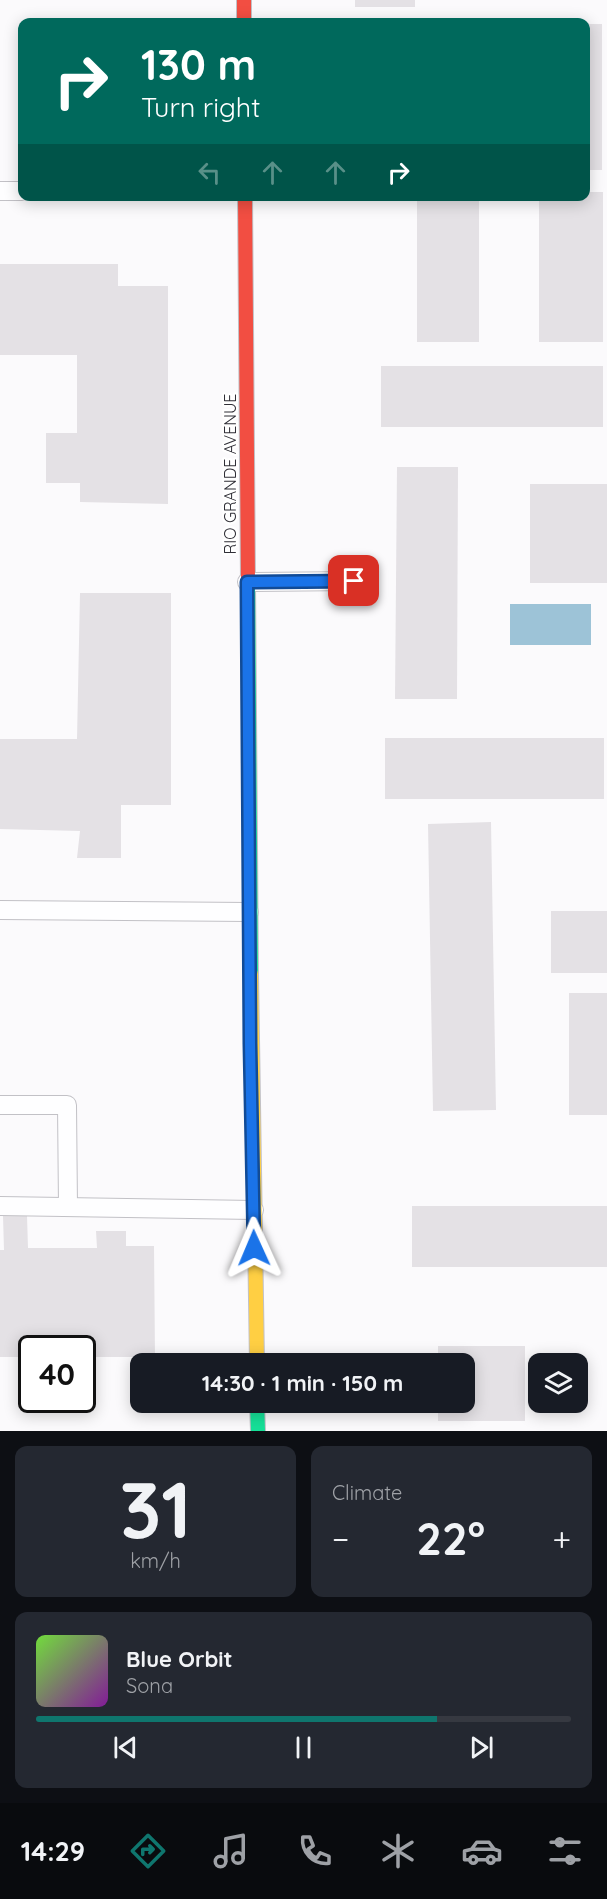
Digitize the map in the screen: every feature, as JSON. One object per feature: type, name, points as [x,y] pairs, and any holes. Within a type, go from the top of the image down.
[{"type":"street","points":[[244,0],[244,18]]},
{"type":"street","name":"RIO GRANDE AVENUE","points":[[245,201],[249,912],[257,1353]]},
{"type":"street","points":[[257,1413],[258,1431]]},
{"type":"lane","points":[[0,191],[18,191]]},
{"type":"lane","points":[[247,582],[354,581]]},
{"type":"lane","points":[[0,910],[249,912]]},
{"type":"lane","points":[[0,1105],[67,1105],[68,1207]]},
{"type":"lane","points":[[0,1206],[254,1210]]},
{"type":"water","points":[[510,604],[591,604],[591,645],[510,645]]},
{"type":"building","points":[[355,0],[415,0],[415,7],[355,7]]},
{"type":"building","points":[[590,24],[602,24],[602,170],[590,170]]},
{"type":"building","points":[[590,192],[603,192],[603,342],[539,342],[539,201],[590,201]]},
{"type":"building","points":[[417,201],[479,201],[479,342],[417,342]]},
{"type":"building","points":[[0,264],[118,264],[118,286],[168,286],[168,504],[80,502],[80,483],[46,483],[46,433],[77,433],[77,355],[0,355]]},
{"type":"building","points":[[381,366],[603,366],[603,427],[381,427]]},
{"type":"building","points":[[397,467],[458,467],[457,699],[395,699]]},
{"type":"building","points":[[530,484],[607,484],[607,583],[530,583]]},
{"type":"building","points":[[80,593],[171,593],[171,805],[121,805],[121,858],[77,858],[80,831],[0,829],[0,739],[77,739]]},
{"type":"building","points":[[385,738],[604,738],[604,799],[385,799]]},
{"type":"building","points":[[491,822],[496,1110],[433,1111],[428,824]]},
{"type":"building","points":[[551,911],[607,911],[607,973],[551,973]]},
{"type":"building","points":[[569,993],[607,993],[607,1115],[569,1115]]},
{"type":"building","points":[[412,1206],[607,1206],[607,1267],[412,1267]]},
{"type":"building","points":[[3,1216],[27,1216],[28,1248],[97,1248],[96,1231],[126,1231],[126,1246],[154,1246],[155,1353],[130,1353],[130,1357],[96,1357],[96,1335],[18,1335],[18,1357],[0,1357],[0,1250],[4,1250]]},
{"type":"building","points":[[438,1346],[525,1346],[525,1421],[438,1421],[438,1413],[475,1413],[475,1353],[438,1353]]},
{"type":"traffic: fast","points":[[248,582],[251,974]]},
{"type":"traffic: fast","points":[[257,1413],[258,1431]]},
{"type":"traffic: slow","points":[[251,974],[257,1353]]},
{"type":"traffic: jam","points":[[244,0],[244,18]]},
{"type":"traffic: jam","points":[[245,201],[248,582]]},
{"type":"route","points":[[254,1248],[250,1044],[247,582],[354,581]]}]
